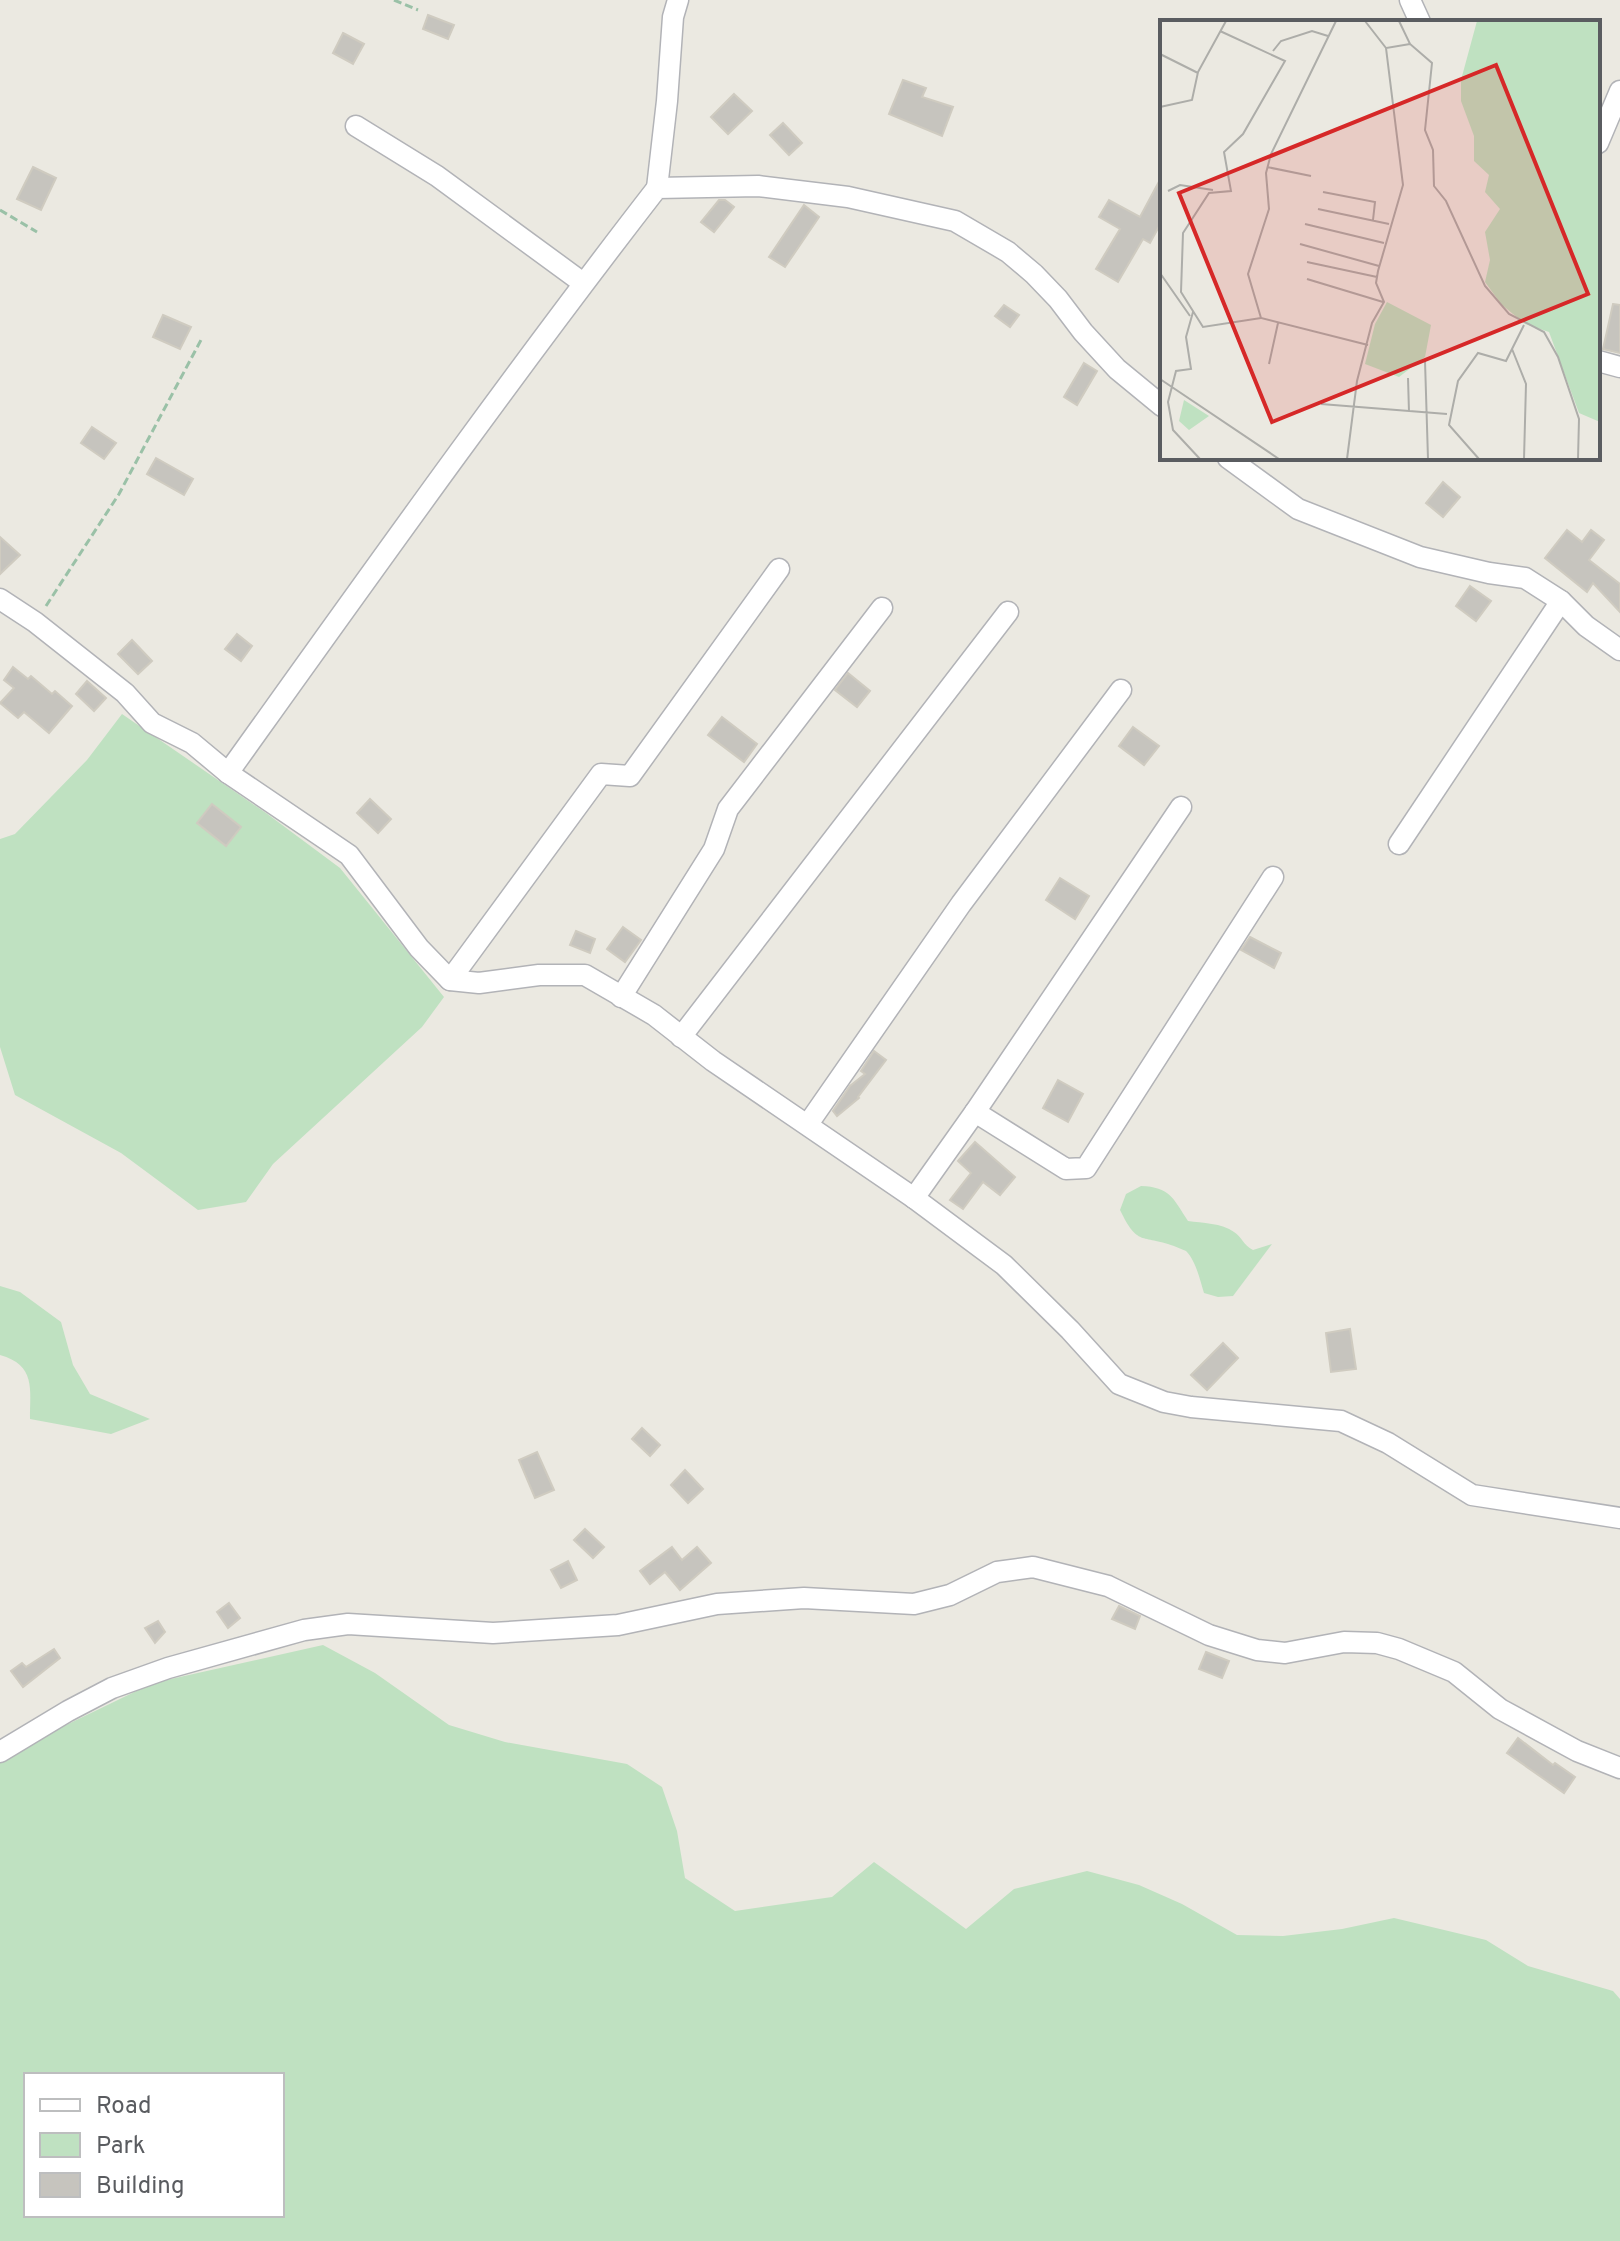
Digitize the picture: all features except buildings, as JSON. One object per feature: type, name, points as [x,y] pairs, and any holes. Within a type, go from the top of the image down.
[{"type":"street","points":[[228,773],[583,283],[657,188],[673,17],[678,0]]},
{"type":"street","points":[[1410,0],[1419,20]]},
{"type":"street","points":[[1600,138],[1620,91]]},
{"type":"street","points":[[356,126],[437,176],[583,283]]},
{"type":"street","points":[[657,188],[758,186],[848,197],[955,221],[1008,252],[1034,274],[1117,369],[1160,404]]},
{"type":"street","points":[[1600,362],[1620,367]]},
{"type":"street","points":[[1231,460],[1298,509],[1420,557],[1525,578],[1561,601],[1586,626],[1620,650]]},
{"type":"street","points":[[450,980],[601,774],[630,776],[779,569]]},
{"type":"street","points":[[0,599],[35,622],[125,693],[152,723],[192,743],[228,773],[349,855],[419,948],[450,980],[479,983],[539,975],[585,975],[654,1015],[713,1061],[914,1198],[1004,1265],[1119,1384],[1164,1402],[1191,1407],[1341,1421],[1388,1443],[1472,1495],[1620,1518]]},
{"type":"street","points":[[1399,844],[1561,601]]},
{"type":"street","points":[[621,997],[714,849],[728,809],[882,608]]},
{"type":"street","points":[[681,1037],[1008,612]]},
{"type":"street","points":[[808,1124],[961,904],[1121,690]]},
{"type":"street","points":[[914,1198],[1181,807]]},
{"type":"street","points":[[975,1112],[1066,1169],[1086,1168],[1273,877]]},
{"type":"street","points":[[0,1752],[112,1688],[168,1668],[304,1630],[348,1624],[493,1633],[618,1625],[717,1604],[804,1598],[914,1604],[950,1595],[997,1572],[1033,1567],[1108,1586],[1209,1635],[1257,1650],[1285,1653],[1344,1642],[1377,1643],[1399,1649],[1454,1672],[1500,1709],[1577,1751],[1620,1768]]},
{"type":"path","points":[[394,0],[418,10]]},
{"type":"path","points":[[0,210],[37,232]]},
{"type":"path","points":[[35,622],[119,494],[201,340]]},
{"type":"green space","points":[[122,714],[340,868],[444,997],[422,1027],[273,1164],[246,1202],[198,1210],[121,1153],[15,1095],[0,1047],[0,839],[15,834],[87,760]]},
{"type":"green space","points":[[1141,1186],[1165,1191],[1188,1221],[1229,1229],[1253,1250],[1272,1244],[1233,1296],[1218,1297],[1204,1293],[1195,1265],[1186,1251],[1141,1237],[1131,1230],[1120,1210],[1126,1194]]},
{"type":"green space","points":[[0,1286],[20,1292],[61,1322],[73,1365],[90,1394],[150,1419],[111,1434],[30,1419],[30,1388],[25,1372],[12,1359],[0,1355]]},
{"type":"green space","points":[[323,1645],[375,1673],[449,1725],[505,1742],[627,1764],[662,1787],[677,1831],[685,1878],[735,1911],[832,1897],[874,1862],[966,1929],[1014,1889],[1087,1871],[1139,1885],[1182,1904],[1237,1935],[1283,1936],[1342,1929],[1394,1918],[1486,1940],[1528,1966],[1613,1991],[1620,1999],[1620,2241],[0,2241],[0,1763],[33,1741],[153,1683]]}]
